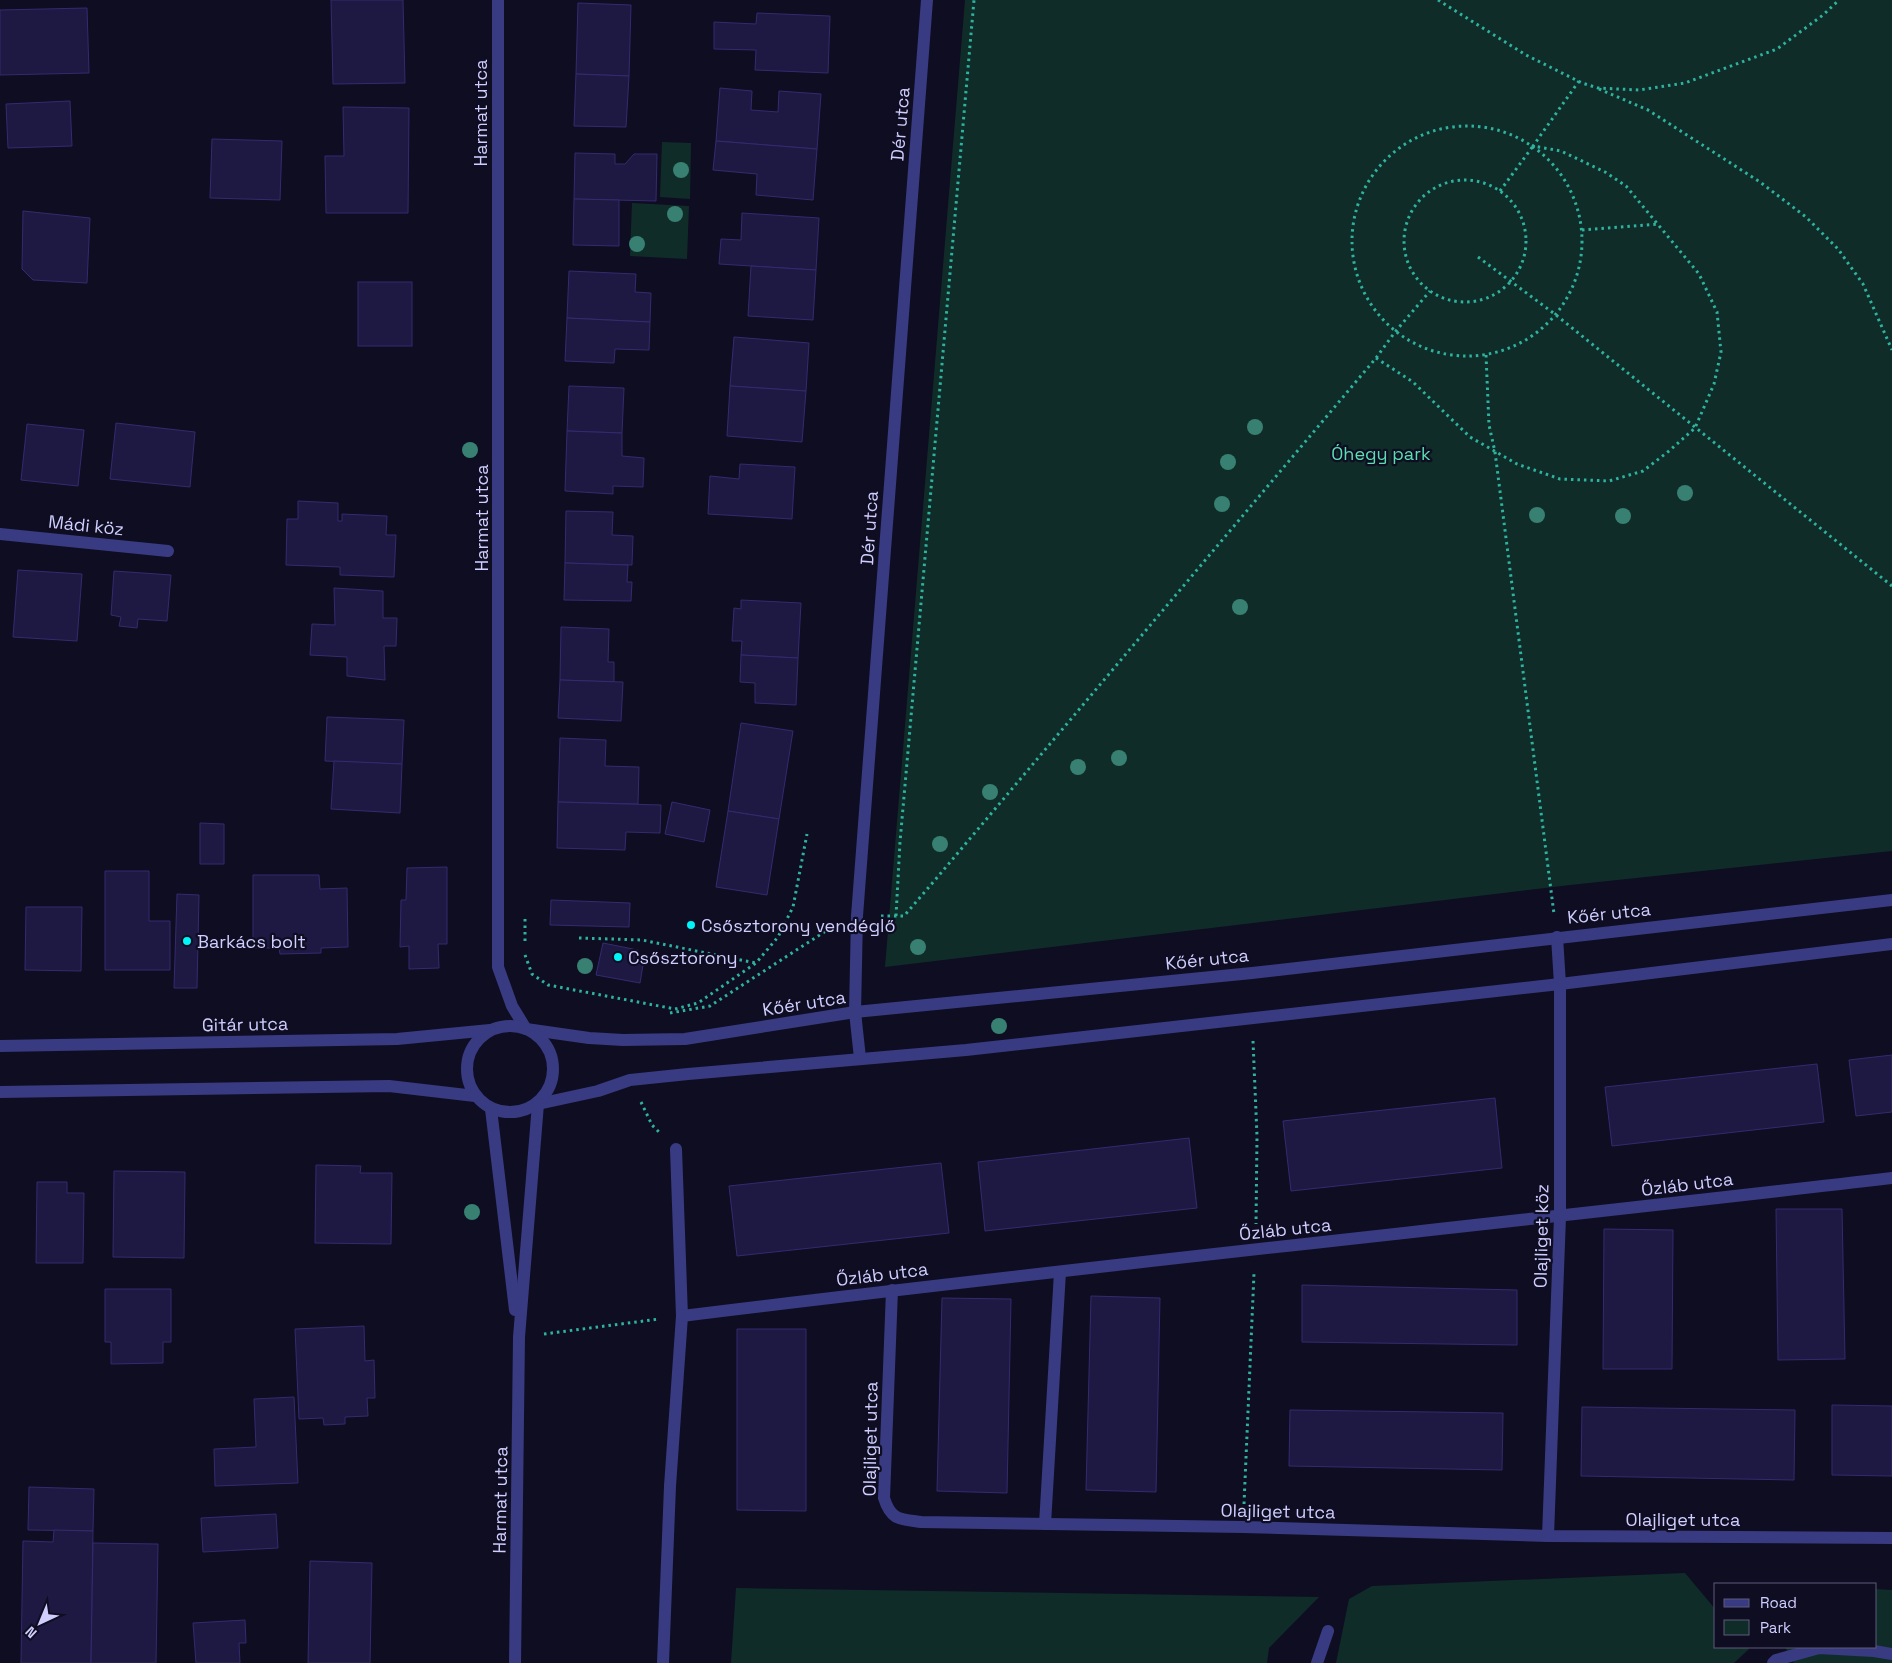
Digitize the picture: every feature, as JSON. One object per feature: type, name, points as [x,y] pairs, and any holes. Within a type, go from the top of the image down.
[{"type":"street","name":"Harmat utca","points":[[498,0],[498,967],[512,1006],[526,1029],[542,1039],[552,1054],[554,1072],[550,1090],[538,1104],[519,1337],[516,1663]]},
{"type":"street","name":"Dér utca","points":[[860,1058],[855,1012],[858,916],[927,0]]},
{"type":"street","name":"Mádi köz","points":[[0,534],[168,551]]},
{"type":"street","name":"Kőér utca","points":[[526,1029],[589,1038],[623,1040],[685,1039],[855,1012],[1252,972],[1892,900]]},
{"type":"street","name":"Olajliget köz","points":[[1548,1536],[1560,1217],[1560,984],[1557,937]]},
{"type":"street","points":[[526,1029],[508,1026],[490,1030],[476,1042],[468,1058],[467,1077],[475,1096],[492,1109],[507,1114],[523,1112],[538,1104],[598,1090],[630,1080],[966,1050],[1560,984],[1892,944]]},
{"type":"street","name":"Gitár utca","points":[[0,1046],[397,1039],[490,1030]]},
{"type":"street","points":[[0,1092],[389,1086],[475,1096]]},
{"type":"street","name":"Harmat utca","points":[[492,1109],[519,1337]]},
{"type":"street","points":[[663,1663],[670,1486],[682,1316],[676,1149]]},
{"type":"street","name":"Őzláb utca","points":[[682,1316],[892,1290],[1560,1217],[1892,1178]]},
{"type":"street","points":[[1045,1524],[1060,1272]]},
{"type":"street","name":"Olajliget utca","points":[[892,1290],[884,1498],[887,1509],[892,1516],[921,1522],[1548,1536],[1892,1538]]},
{"type":"street","points":[[1317,1663],[1328,1631]]},
{"type":"street","points":[[1773,1663],[1776,1660],[1819,1648],[1874,1651],[1892,1654]]},
{"type":"path","points":[[896,916],[902,812],[974,0]]},
{"type":"path","points":[[1438,0],[1526,55],[1579,81],[1648,110],[1760,182],[1806,217],[1838,249],[1863,284],[1892,350]]},
{"type":"path","points":[[1598,88],[1639,90],[1685,83],[1777,49],[1823,15],[1839,0]]},
{"type":"path","points":[[1500,190],[1579,81]]},
{"type":"path","points":[[1376,358],[1413,382],[1470,437],[1517,464],[1560,478],[1608,481],[1643,471],[1695,428],[1714,384],[1721,352],[1716,312],[1699,274],[1626,186],[1605,172],[1561,151],[1533,146],[1503,131],[1464,125],[1425,133],[1392,153],[1367,184],[1353,221],[1353,260],[1367,297],[1395,332],[1420,346],[1436,352],[1469,356],[1486,355],[1517,345],[1531,337],[1556,315],[1578,275],[1582,230],[1574,197],[1557,169],[1533,146]]},
{"type":"path","points":[[1462,180],[1482,182],[1500,190],[1515,205],[1524,223],[1526,244],[1522,264],[1511,281],[1496,294],[1479,300],[1459,301],[1430,291],[1412,270],[1405,250],[1405,230],[1412,211],[1425,195],[1442,184],[1462,180]]},
{"type":"path","points":[[1582,230],[1659,224]]},
{"type":"path","points":[[1478,257],[1556,315],[1892,586]]},
{"type":"path","points":[[666,1014],[710,1006],[826,930],[858,916],[904,916],[1376,358],[1395,332],[1430,291]]},
{"type":"path","points":[[1486,355],[1489,425],[1495,452],[1557,937]]},
{"type":"path","points":[[525,917],[525,958],[532,974],[548,985],[675,1009],[698,1003],[756,963],[778,937],[792,907],[807,834]]},
{"type":"path","points":[[579,938],[642,940],[756,963]]},
{"type":"path","points":[[519,1337],[682,1316]]},
{"type":"green space","name":"Óhegy park","points":[[965,0],[1892,0],[1892,851],[1570,885],[885,967]]},
{"type":"green space","points":[[662,142],[691,143],[690,199],[660,197]]},
{"type":"green space","points":[[632,203],[689,206],[687,259],[630,256]]},
{"type":"green space","points":[[1685,1573],[1714,1608],[1714,1648],[1749,1649],[1734,1663],[1336,1663],[1349,1599],[1372,1586]]},
{"type":"green space","points":[[736,1588],[1319,1597],[1269,1648],[1267,1663],[731,1663]]},
{"type":"green space","points":[[1877,1589],[1892,1590],[1892,1663],[1794,1663],[1786,1648],[1877,1648]]},
{"type":"building","points":[[331,0],[403,0],[405,83],[333,84]]},
{"type":"building","points":[[578,3],[631,5],[629,76],[576,74]]},
{"type":"building","points":[[87,8],[89,73],[0,75],[0,10]]},
{"type":"building","points":[[757,13],[830,16],[828,73],[755,70],[756,50],[714,49],[714,22],[756,24]]},
{"type":"building","points":[[576,74],[629,76],[626,127],[574,126]]},
{"type":"building","points":[[720,88],[752,91],[751,110],[778,112],[779,91],[821,94],[817,149],[716,141]]},
{"type":"building","points":[[70,101],[72,146],[8,148],[6,104]]},
{"type":"building","points":[[343,107],[409,108],[408,213],[326,213],[325,156],[344,156]]},
{"type":"building","points":[[212,139],[282,141],[280,200],[210,198]]},
{"type":"building","points":[[716,141],[817,149],[813,200],[756,195],[757,174],[713,170]]},
{"type":"building","points":[[575,153],[615,154],[615,164],[625,164],[634,154],[657,154],[656,201],[574,199]]},
{"type":"building","points":[[574,199],[619,200],[619,246],[573,245]]},
{"type":"building","points":[[23,211],[90,218],[87,283],[33,280],[22,269]]},
{"type":"building","points":[[742,213],[819,218],[816,270],[719,264],[721,239],[741,240]]},
{"type":"building","points":[[751,266],[816,270],[813,320],[748,316]]},
{"type":"building","points":[[569,271],[636,274],[635,292],[651,293],[650,322],[567,318]]},
{"type":"building","points":[[358,282],[412,282],[412,346],[358,346]]},
{"type":"building","points":[[567,318],[650,322],[649,350],[615,349],[614,363],[565,361]]},
{"type":"building","points":[[734,337],[809,343],[806,391],[730,386]]},
{"type":"building","points":[[569,386],[624,388],[622,433],[567,431]]},
{"type":"building","points":[[730,386],[806,391],[802,442],[727,436]]},
{"type":"building","points":[[116,423],[195,432],[190,487],[110,479]]},
{"type":"building","points":[[27,424],[84,430],[78,486],[21,480]]},
{"type":"building","points":[[567,431],[622,433],[622,456],[644,458],[643,487],[613,486],[613,494],[565,491]]},
{"type":"building","points":[[740,464],[795,467],[792,519],[708,514],[710,476],[739,479]]},
{"type":"building","points":[[298,501],[338,503],[338,521],[342,521],[342,514],[387,516],[386,535],[396,535],[394,577],[340,575],[340,567],[286,565],[287,519],[298,519]]},
{"type":"building","points":[[566,511],[613,512],[612,535],[633,536],[632,565],[565,563]]},
{"type":"building","points":[[565,563],[628,565],[627,582],[632,582],[631,601],[564,600]]},
{"type":"building","points":[[18,570],[82,574],[77,641],[13,637]]},
{"type":"building","points":[[114,571],[171,575],[167,621],[138,619],[137,628],[119,626],[121,617],[111,615]]},
{"type":"building","points":[[334,588],[383,591],[383,618],[397,618],[396,646],[384,646],[385,680],[347,676],[347,657],[310,655],[312,624],[335,625]]},
{"type":"building","points":[[741,600],[801,603],[798,658],[741,655],[742,641],[732,641],[734,608],[741,609]]},
{"type":"building","points":[[561,627],[609,629],[608,662],[614,662],[614,682],[560,680]]},
{"type":"building","points":[[741,655],[798,658],[796,705],[755,703],[755,683],[740,682]]},
{"type":"building","points":[[560,680],[623,682],[621,721],[558,718]]},
{"type":"building","points":[[327,717],[404,720],[402,764],[325,761]]},
{"type":"building","points":[[741,723],[793,731],[779,819],[728,811]]},
{"type":"building","points":[[560,738],[606,740],[605,766],[639,767],[638,804],[558,802]]},
{"type":"building","points":[[334,761],[402,764],[400,813],[331,809]]},
{"type":"building","points":[[558,802],[661,805],[660,833],[626,832],[625,850],[557,848]]},
{"type":"building","points":[[672,802],[710,810],[704,842],[665,834]]},
{"type":"building","points":[[728,811],[779,819],[767,895],[716,887]]},
{"type":"building","points":[[200,823],[224,824],[224,864],[200,864]]},
{"type":"building","points":[[447,867],[447,944],[438,944],[439,968],[409,969],[409,946],[400,947],[401,900],[406,900],[407,868]]},
{"type":"building","points":[[105,871],[149,871],[149,921],[170,921],[170,970],[105,970]]},
{"type":"building","points":[[253,875],[319,875],[320,889],[347,888],[348,947],[321,948],[321,953],[280,954],[279,948],[253,948]]},
{"type":"building","name":"Barkács bolt","points":[[177,894],[199,895],[197,988],[174,988]]},
{"type":"building","points":[[551,900],[630,903],[629,927],[550,925]]},
{"type":"building","points":[[26,907],[82,907],[81,971],[25,970]]},
{"type":"building","name":"Csősztorony","points":[[603,943],[638,950],[635,964],[643,965],[640,983],[596,975]]},
{"type":"building","points":[[1892,1055],[1892,1112],[1856,1116],[1849,1060]]},
{"type":"building","points":[[1817,1064],[1824,1122],[1612,1146],[1605,1087]]},
{"type":"building","points":[[1495,1098],[1502,1168],[1291,1191],[1283,1121]]},
{"type":"building","points":[[1189,1138],[1197,1208],[985,1231],[978,1162]]},
{"type":"building","points":[[941,1163],[949,1233],[737,1256],[729,1186]]},
{"type":"building","points":[[316,1165],[361,1166],[360,1173],[392,1173],[391,1244],[315,1243]]},
{"type":"building","points":[[114,1171],[185,1172],[184,1258],[113,1257]]},
{"type":"building","points":[[37,1182],[67,1182],[67,1193],[84,1193],[83,1263],[36,1263]]},
{"type":"building","points":[[1776,1209],[1842,1209],[1845,1359],[1778,1360]]},
{"type":"building","points":[[1604,1229],[1673,1230],[1672,1369],[1603,1369]]},
{"type":"building","points":[[1302,1285],[1517,1290],[1517,1345],[1302,1342]]},
{"type":"building","points":[[105,1289],[171,1289],[171,1342],[163,1342],[163,1363],[111,1364],[111,1342],[105,1342]]},
{"type":"building","points":[[1091,1296],[1160,1298],[1156,1492],[1086,1490]]},
{"type":"building","points":[[942,1298],[1011,1299],[1007,1493],[937,1491]]},
{"type":"building","points":[[364,1326],[365,1361],[374,1360],[375,1398],[367,1398],[368,1416],[345,1417],[345,1424],[324,1425],[323,1418],[299,1419],[295,1329]]},
{"type":"building","points":[[737,1329],[806,1329],[806,1511],[737,1510]]},
{"type":"building","points":[[294,1397],[298,1483],[215,1486],[214,1449],[256,1447],[254,1399]]},
{"type":"building","points":[[1832,1405],[1892,1406],[1892,1476],[1832,1475]]},
{"type":"building","points":[[1582,1407],[1795,1410],[1794,1480],[1581,1476]]},
{"type":"building","points":[[1290,1410],[1503,1413],[1502,1470],[1289,1466]]},
{"type":"building","points":[[29,1487],[94,1489],[93,1531],[28,1530]]},
{"type":"building","points":[[276,1514],[278,1548],[203,1552],[201,1518]]},
{"type":"building","points":[[54,1530],[93,1531],[91,1663],[21,1663],[23,1541],[53,1542]]},
{"type":"building","points":[[93,1543],[158,1544],[156,1663],[91,1663]]},
{"type":"building","points":[[310,1561],[372,1563],[370,1663],[308,1663]]},
{"type":"building","points":[[245,1620],[246,1643],[239,1643],[240,1663],[196,1663],[193,1623]]},
{"type":"place","name":"Csősztorony vendéglő","points":[[691,925]]},
{"type":"place","name":"Barkács bolt","points":[[187,941]]},
{"type":"place","name":"Csősztorony","points":[[618,957]]}]
